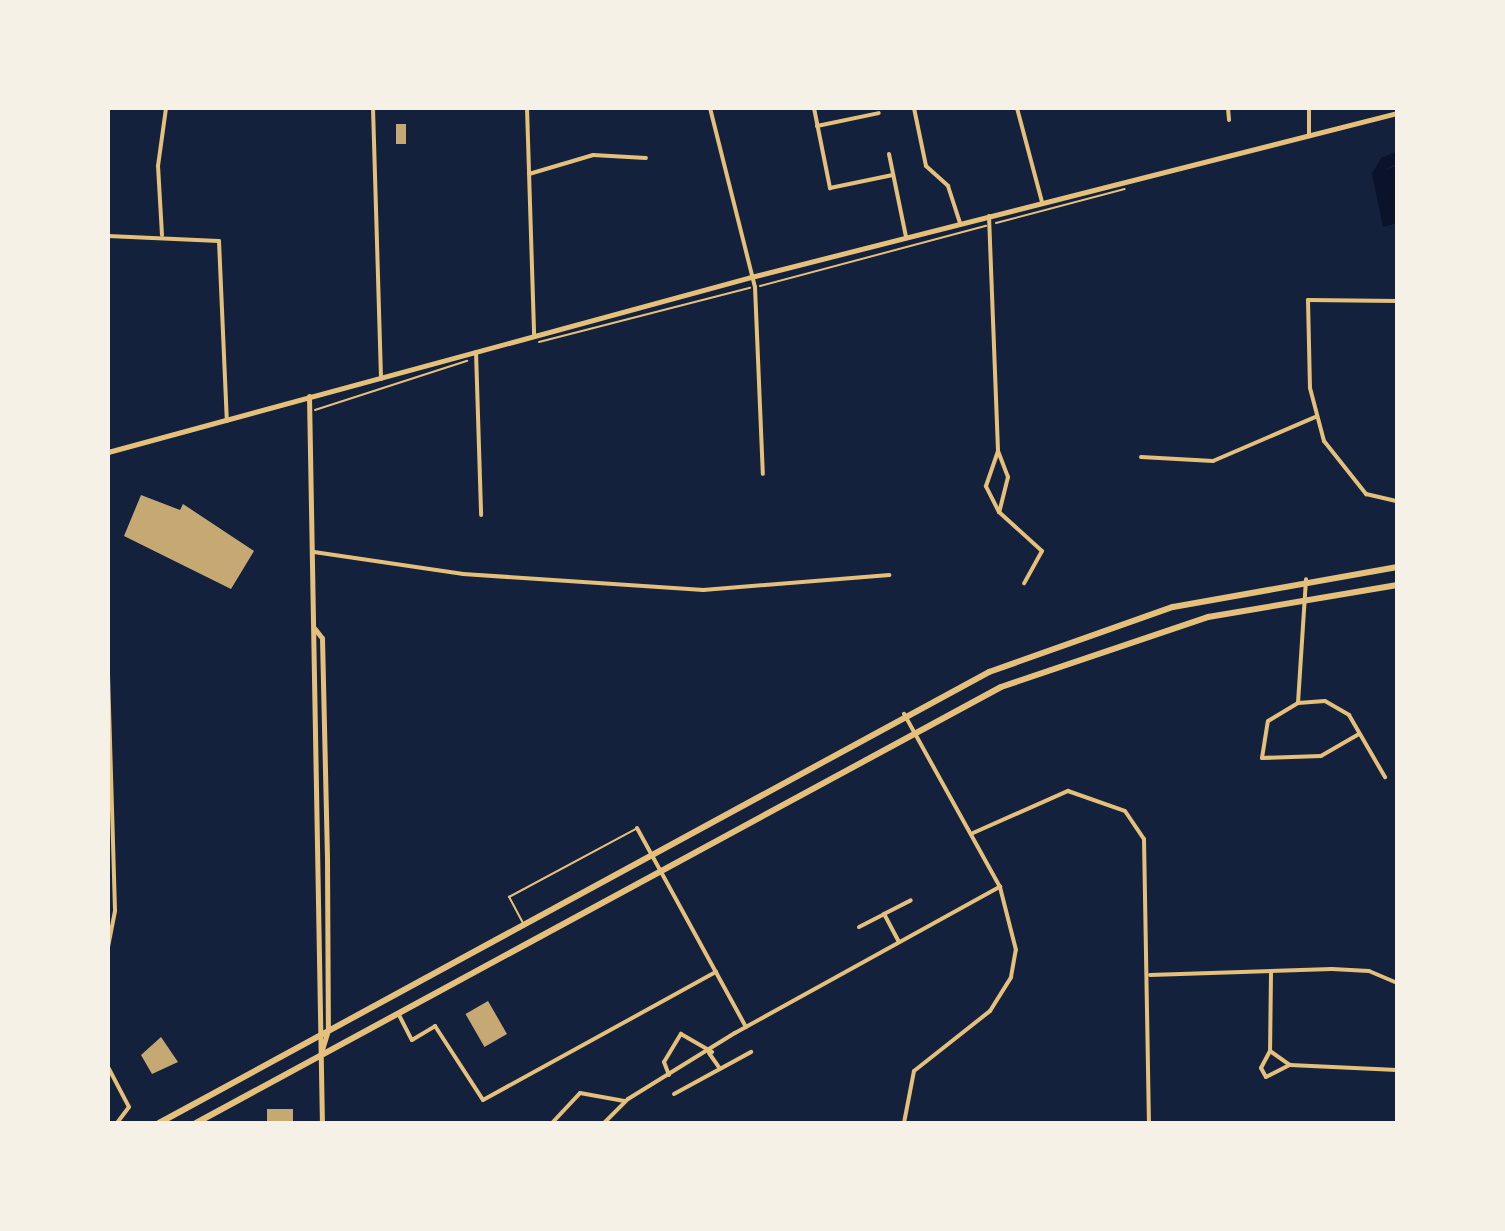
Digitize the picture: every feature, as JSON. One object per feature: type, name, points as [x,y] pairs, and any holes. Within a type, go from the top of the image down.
[{"type":"main road","points":[[108,452],[309,396],[534,340],[751,277],[1397,113]]},
{"type":"main road","points":[[309,396],[315,591],[316,1036],[320,1055],[322,1123]]},
{"type":"main road","points":[[159,1123],[904,714],[1023,658],[1074,638],[1184,604],[1306,579],[1397,567]]},
{"type":"main road","points":[[196,1123],[914,731],[1037,672],[1087,653],[1306,597],[1397,585]]},
{"type":"main road","points":[[315,629],[322,638],[328,1030],[320,1055]]},
{"type":"street","points":[[162,235],[158,166],[166,108]]},
{"type":"street","points":[[373,108],[381,379]]},
{"type":"street","points":[[527,108],[534,340]]},
{"type":"street","points":[[710,108],[751,277],[763,474]]},
{"type":"street","points":[[814,108],[830,188],[893,175]]},
{"type":"street","points":[[914,108],[926,166],[948,186],[960,224]]},
{"type":"street","points":[[1017,108],[1042,202]]},
{"type":"street","points":[[1228,108],[1229,120]]},
{"type":"street","points":[[1309,108],[1309,134]]},
{"type":"street","points":[[817,126],[879,113]]},
{"type":"street","points":[[889,154],[906,237]]},
{"type":"street","points":[[529,174],[593,155],[646,158]]},
{"type":"street","points":[[989,216],[998,451],[1008,477],[999,512]]},
{"type":"street","points":[[108,236],[162,235],[219,241],[227,421]]},
{"type":"street","points":[[1397,301],[1308,300],[1315,417],[1348,478],[1366,494],[1397,501]]},
{"type":"street","points":[[477,355],[481,515]]},
{"type":"street","points":[[1141,457],[1213,461],[1315,417]]},
{"type":"street","points":[[998,451],[986,486],[999,512],[1042,551],[1024,583]]},
{"type":"street","points":[[314,552],[463,574],[703,590],[889,575]]},
{"type":"street","points":[[1298,703],[1306,579]]},
{"type":"street","points":[[108,674],[115,911],[108,947]]},
{"type":"street","points":[[1359,734],[1321,756],[1262,758],[1264,724],[1298,703],[1333,702],[1359,734],[1385,777]]},
{"type":"street","points":[[904,714],[973,833],[1000,887],[1015,927],[1011,977],[990,1011],[914,1071],[904,1123]]},
{"type":"street","points":[[973,833],[1068,791],[1125,811],[1144,839],[1150,975],[1149,1123]]},
{"type":"street","points":[[637,828],[746,1027]]},
{"type":"street","points":[[604,1123],[624,1101],[711,1052],[746,1027],[1000,887]]},
{"type":"street","points":[[859,927],[911,900]]},
{"type":"street","points":[[884,914],[899,942]]},
{"type":"street","points":[[1150,975],[1369,971],[1397,983]]},
{"type":"street","points":[[397,1013],[412,1040],[435,1026],[483,1100],[716,972]]},
{"type":"street","points":[[1271,973],[1270,1051],[1261,1068],[1266,1077],[1290,1065],[1397,1070]]},
{"type":"street","points":[[669,1075],[664,1062],[681,1034],[711,1052],[720,1069]]},
{"type":"street","points":[[1270,1051],[1290,1065]]},
{"type":"street","points":[[674,1094],[751,1052]]},
{"type":"street","points":[[108,1067],[129,1107],[117,1123]]},
{"type":"street","points":[[552,1123],[580,1093],[624,1101]]},
{"type":"lane","points":[[523,923],[509,897],[637,828]]},
{"type":"path","points":[[996,223],[1030,214]]},
{"type":"path","points":[[763,285],[985,226]]},
{"type":"path","points":[[534,340],[748,289]]},
{"type":"path","points":[[319,409],[477,355]]},
{"type":"water","points":[[1397,151],[1397,164],[1383,170],[1397,166],[1397,223],[1383,227],[1372,174],[1381,158]]},
{"type":"building","points":[[396,124],[406,124],[406,144],[396,144]]},
{"type":"building","points":[[141,495],[180,510],[183,504],[254,551],[231,589],[124,536]]},
{"type":"building","points":[[488,1001],[507,1034],[484,1047],[465,1014]]},
{"type":"building","points":[[161,1037],[178,1062],[152,1074],[141,1055]]},
{"type":"building","points":[[267,1109],[293,1109],[293,1123],[267,1123]]}]
